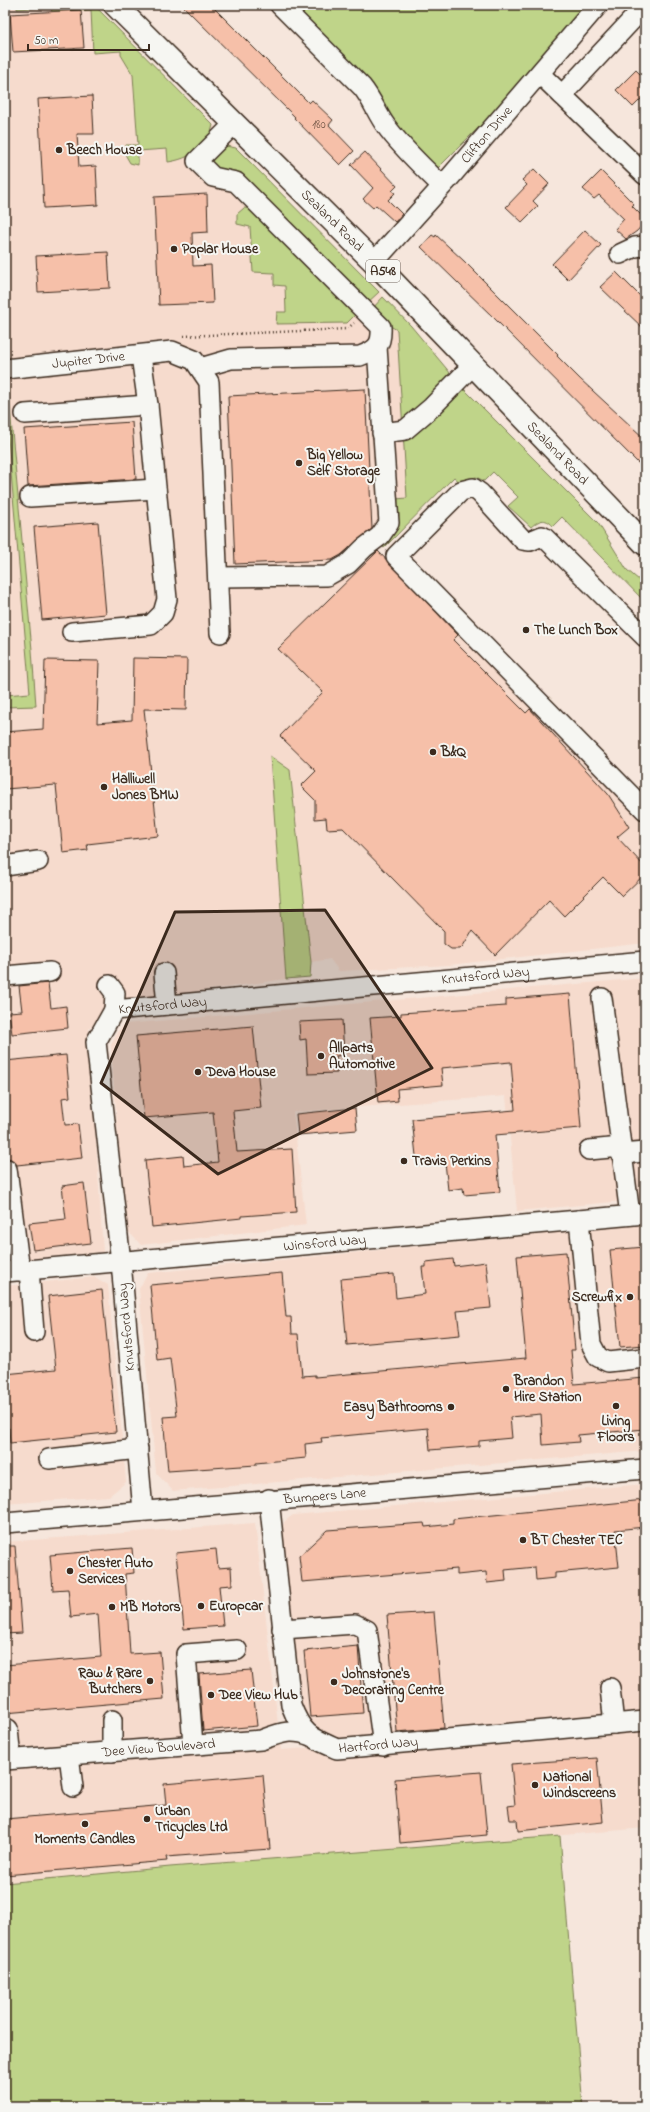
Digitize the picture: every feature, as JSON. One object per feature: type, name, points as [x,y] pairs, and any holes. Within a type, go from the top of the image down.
[{"type":"main road","name":"Sealand Road","points":[[114,5],[374,262],[645,544]]},
{"type":"street","points":[[280,5],[362,87],[370,97],[385,125],[397,140],[442,186]]},
{"type":"street","name":"Clifton Drive","points":[[374,262],[540,74],[598,5]]},
{"type":"street","points":[[562,95],[645,6]]},
{"type":"street","points":[[540,74],[645,175]]},
{"type":"street","points":[[200,368],[231,359],[360,356],[369,353],[377,347],[382,339],[381,327],[236,182],[213,177],[197,161],[234,124]]},
{"type":"street","points":[[620,254],[635,247],[645,246]]},
{"type":"street","points":[[177,344],[194,360],[209,382],[220,633]]},
{"type":"street","name":"Jupiter Drive","points":[[5,370],[141,356],[177,344]]},
{"type":"street","points":[[218,577],[327,576],[348,564],[364,548],[380,536],[389,523],[377,347]]},
{"type":"street","points":[[72,632],[151,625],[163,613],[168,599],[148,405],[141,356]]},
{"type":"street","points":[[382,433],[405,430],[432,407],[473,365]]},
{"type":"street","points":[[25,414],[148,405]]},
{"type":"street","points":[[645,637],[545,538],[542,536],[530,541],[523,540],[480,492],[473,488],[461,491],[396,556],[645,810]]},
{"type":"street","points":[[30,497],[156,489]]},
{"type":"street","points":[[5,866],[38,862]]},
{"type":"street","name":"Knutsford Way","points":[[143,1511],[121,1262],[96,1042],[114,1010],[645,961]]},
{"type":"street","points":[[5,976],[50,972]]},
{"type":"street","points":[[164,973],[167,1005]]},
{"type":"street","points":[[109,985],[115,993],[114,1010]]},
{"type":"street","points":[[602,998],[621,1151],[637,1214]]},
{"type":"street","points":[[589,1150],[645,1152]]},
{"type":"street","points":[[7,1169],[18,1271],[34,1332]]},
{"type":"street","name":"Winsford Way","points":[[18,1271],[637,1214]]},
{"type":"street","points":[[579,1220],[591,1344],[598,1357],[608,1362],[645,1358]]},
{"type":"street","points":[[49,1459],[138,1449]]},
{"type":"street","name":"Bumpers Lane","points":[[5,1523],[269,1499],[645,1469]]},
{"type":"street","name":"Hartford Way","points":[[269,1499],[290,1705],[297,1722],[311,1736],[337,1749],[645,1722]]},
{"type":"street","points":[[282,1628],[355,1624],[367,1630],[383,1746]]},
{"type":"street","points":[[193,1745],[186,1654],[237,1650]]},
{"type":"street","points":[[610,1688],[614,1724]]},
{"type":"street","points":[[112,1720],[112,1752]]},
{"type":"street","points":[[8,1729],[8,1760]]},
{"type":"street","name":"Dee View Boulevard","points":[[8,1760],[261,1740],[283,1732],[297,1730],[311,1736]]},
{"type":"street","points":[[69,1755],[73,1787]]},
{"type":"path","points":[[177,344],[347,330],[365,311]]},
{"type":"highlighted area","points":[[325,910],[432,1068],[218,1174],[101,1083],[175,912]]},
{"type":"shaded area","points":[[5,5],[94,5],[379,292],[461,386],[497,421],[372,545],[581,757],[645,826],[645,943],[449,965],[339,971],[330,959],[311,962],[290,770],[271,756],[286,979],[111,1003],[89,1029],[103,1252],[5,1261]]},
{"type":"shaded area","points":[[645,978],[645,1199],[517,1211],[506,1096],[293,1112],[306,1225],[141,1245],[125,1228],[111,1045],[117,1032],[125,1024]]},
{"type":"shaded area","points":[[645,1224],[645,1451],[173,1491],[156,1473],[139,1289],[148,1273]]},
{"type":"shaded area","points":[[95,1277],[108,1285],[126,1482],[109,1496],[5,1504],[5,1286]]},
{"type":"shaded area","points":[[645,1484],[645,1711],[341,1741],[326,1739],[299,1716],[280,1530],[285,1521],[293,1515]]},
{"type":"shaded area","points":[[255,1523],[281,1750],[645,1722],[645,1828],[5,1883],[5,1542]]},
{"type":"green space","points":[[17,5],[94,5],[213,125],[207,140],[197,151],[184,158],[168,162],[167,149],[138,151],[138,165],[130,163],[126,156],[126,145],[138,145],[133,75],[121,55],[121,51],[93,53],[91,10],[52,12],[51,7],[17,9]]},
{"type":"green space","points":[[290,5],[588,5],[516,90],[437,169],[390,121]]},
{"type":"green space","points":[[226,146],[236,148],[379,292],[366,304],[221,174],[210,162],[212,155]]},
{"type":"green space","points":[[244,208],[254,209],[356,314],[347,323],[276,324],[277,312],[286,312],[285,286],[274,285],[274,273],[253,272],[250,227],[237,224],[237,214]]},
{"type":"green space","points":[[383,297],[411,326],[461,386],[598,523],[627,570],[645,585],[645,602],[562,517],[553,526],[547,521],[542,520],[531,527],[508,506],[518,497],[493,472],[484,481],[476,477],[469,479],[463,485],[454,477],[384,548],[377,542],[396,499],[407,498],[397,330],[387,324],[372,309]]},
{"type":"green space","points":[[8,387],[36,706],[5,707],[5,695],[30,693],[5,403],[5,388]]},
{"type":"green space","points":[[270,756],[290,770],[311,962],[310,977],[286,979]]},
{"type":"green space","points":[[560,1836],[583,2107],[5,2107],[5,1883],[170,1867]]},
{"type":"building","points":[[182,5],[211,5],[309,103],[312,100],[333,120],[329,125],[354,151],[340,165],[294,118],[295,117]]},
{"type":"building","points":[[81,10],[84,48],[13,52],[10,14]]},
{"type":"building","points":[[636,70],[645,79],[645,95],[633,107],[616,90]]},
{"type":"building","name":"Beech House","points":[[92,96],[94,134],[77,134],[79,167],[96,166],[98,205],[44,208],[38,99]]},
{"type":"building","points":[[365,152],[397,186],[392,191],[395,193],[388,200],[402,214],[395,222],[376,205],[373,208],[363,199],[373,188],[351,165]]},
{"type":"building","points":[[534,169],[549,184],[533,201],[538,206],[522,222],[506,207],[527,185],[522,180]]},
{"type":"building","points":[[601,171],[634,204],[632,206],[645,219],[645,222],[637,231],[626,239],[615,229],[624,219],[599,195],[594,199],[583,189]]},
{"type":"building","name":"Poplar House","points":[[207,194],[208,232],[192,233],[193,266],[211,265],[213,303],[159,305],[154,197]]},
{"type":"building","points":[[585,230],[601,245],[568,280],[552,264]]},
{"type":"building","points":[[432,235],[435,237],[436,235],[464,261],[580,379],[645,439],[645,470],[421,247]]},
{"type":"building","points":[[108,252],[110,288],[38,292],[36,256]]},
{"type":"building","points":[[616,272],[645,301],[645,330],[600,287]]},
{"type":"building","name":"Big Yellow Self Storage","points":[[365,389],[372,529],[341,555],[332,560],[235,564],[228,396]]},
{"type":"building","points":[[132,422],[136,479],[28,486],[24,429]]},
{"type":"building","points":[[98,522],[106,614],[42,620],[34,527]]},
{"type":"building","name":"B&Q","points":[[378,551],[458,635],[453,640],[526,713],[530,709],[608,794],[629,827],[617,837],[645,867],[645,874],[622,896],[603,877],[564,916],[549,900],[495,955],[472,931],[460,949],[451,949],[444,944],[444,931],[343,828],[327,829],[326,818],[315,819],[315,800],[301,786],[316,771],[280,736],[323,692],[278,649]]},
{"type":"building","name":"Halliwell Jones BMW","points":[[133,658],[187,659],[186,710],[144,709],[158,836],[87,844],[88,850],[63,853],[56,785],[5,789],[5,732],[43,729],[45,660],[99,661],[97,723],[132,720]]},
{"type":"building","points":[[48,983],[51,1008],[66,1006],[68,1028],[12,1034],[9,1012],[22,1011],[19,986]]},
{"type":"building","points":[[570,994],[581,1128],[495,1135],[500,1192],[464,1195],[463,1188],[448,1190],[445,1162],[417,1165],[412,1119],[515,1110],[511,1062],[441,1068],[443,1085],[397,1089],[398,1101],[378,1103],[370,1018],[401,1016],[401,1013],[506,1006],[506,999]]},
{"type":"building","name":"Allparts Automotive","points":[[342,1020],[344,1055],[336,1056],[337,1073],[308,1074],[306,1039],[300,1040],[299,1022]]},
{"type":"building","points":[[253,1026],[261,1108],[233,1111],[237,1152],[292,1149],[296,1212],[242,1216],[242,1218],[152,1227],[145,1160],[183,1156],[184,1166],[218,1162],[213,1112],[144,1118],[136,1036]]},
{"type":"building","points":[[66,1055],[70,1097],[62,1098],[65,1125],[78,1124],[82,1158],[17,1165],[11,1159],[5,1158],[5,1061]]},
{"type":"building","points":[[355,1108],[357,1130],[298,1135],[296,1114]]},
{"type":"building","points":[[84,1183],[91,1243],[33,1250],[29,1223],[66,1219],[62,1186]]},
{"type":"building","name":"Screwfix","points":[[645,1247],[645,1345],[620,1347],[610,1250]]},
{"type":"building","points":[[566,1252],[575,1350],[571,1350],[574,1384],[645,1378],[645,1429],[578,1435],[579,1442],[543,1445],[541,1414],[510,1417],[512,1438],[479,1441],[479,1446],[430,1450],[428,1428],[321,1438],[322,1442],[305,1444],[306,1458],[256,1463],[256,1465],[168,1471],[163,1417],[177,1416],[170,1358],[157,1360],[150,1285],[282,1273],[286,1317],[291,1317],[292,1334],[298,1334],[302,1376],[315,1375],[315,1377],[526,1358],[517,1256]]},
{"type":"building","points":[[453,1259],[454,1266],[486,1262],[491,1308],[457,1311],[460,1335],[347,1345],[341,1279],[394,1274],[396,1298],[425,1294],[422,1267],[426,1267],[426,1262]]},
{"type":"building","points":[[102,1290],[116,1432],[10,1443],[9,1428],[5,1428],[5,1374],[56,1369],[48,1296]]},
{"type":"building","name":"BT Chester TEC","points":[[645,1500],[645,1527],[615,1530],[619,1567],[555,1573],[555,1578],[536,1580],[535,1567],[505,1570],[506,1581],[487,1583],[486,1572],[457,1575],[457,1569],[302,1582],[299,1556],[327,1530],[424,1523],[425,1527],[453,1524],[453,1519]]},
{"type":"building","points":[[5,1546],[15,1546],[22,1633],[5,1634]]},
{"type":"building","points":[[132,1548],[134,1573],[125,1574],[130,1654],[160,1652],[164,1699],[5,1713],[5,1665],[101,1657],[98,1614],[71,1617],[68,1589],[53,1590],[50,1555]]},
{"type":"building","name":"Europcar","points":[[216,1549],[218,1568],[231,1567],[232,1585],[219,1586],[223,1626],[184,1629],[176,1553]]},
{"type":"building","points":[[434,1612],[444,1728],[397,1732],[387,1615]]},
{"type":"building","name":"Johnstone's Decorating Centre","points":[[358,1646],[363,1713],[310,1717],[304,1651]]},
{"type":"building","points":[[251,1670],[257,1726],[203,1731],[199,1674]]},
{"type":"building","points":[[597,1758],[603,1822],[518,1831],[517,1820],[510,1820],[508,1806],[515,1805],[511,1764]]},
{"type":"building","points":[[481,1772],[487,1835],[400,1843],[395,1779]]},
{"type":"building","points":[[263,1775],[270,1849],[166,1857],[167,1861],[5,1875],[5,1819],[166,1805],[164,1784]]},
{"type":"place","name":"Beech House","points":[[59,150]]},
{"type":"place","name":"Poplar House","points":[[174,249]]},
{"type":"place","name":"Big Yellow Self Storage","points":[[299,463]]},
{"type":"place","name":"The Lunch Box","points":[[526,630]]},
{"type":"place","name":"B&Q","points":[[433,752]]},
{"type":"place","name":"Halliwell Jones BMW","points":[[104,787]]},
{"type":"place","name":"Allparts Automotive","points":[[321,1056]]},
{"type":"place","name":"Deva House","points":[[198,1072]]},
{"type":"place","name":"Travis Perkins","points":[[404,1161]]},
{"type":"place","name":"Screwfix","points":[[630,1297]]},
{"type":"place","name":"Brandon Hire Station","points":[[506,1389]]},
{"type":"place","name":"Living Floors","points":[[616,1406]]},
{"type":"place","name":"Easy Bathrooms","points":[[451,1407]]},
{"type":"place","name":"BT Chester TEC","points":[[523,1540]]},
{"type":"place","name":"Chester Auto Services","points":[[70,1571]]},
{"type":"place","name":"Europcar","points":[[201,1606]]},
{"type":"place","name":"MB Motors","points":[[112,1607]]},
{"type":"place","name":"Raw & Rare Butchers","points":[[150,1681]]},
{"type":"place","name":"Johnstone's Decorating Centre","points":[[334,1682]]},
{"type":"place","name":"Dee View Hub","points":[[211,1695]]},
{"type":"place","name":"National Windscreens","points":[[535,1785]]},
{"type":"place","name":"Urban Tricycles Ltd","points":[[147,1819]]},
{"type":"place","name":"Moments Candles","points":[[85,1824]]}]
